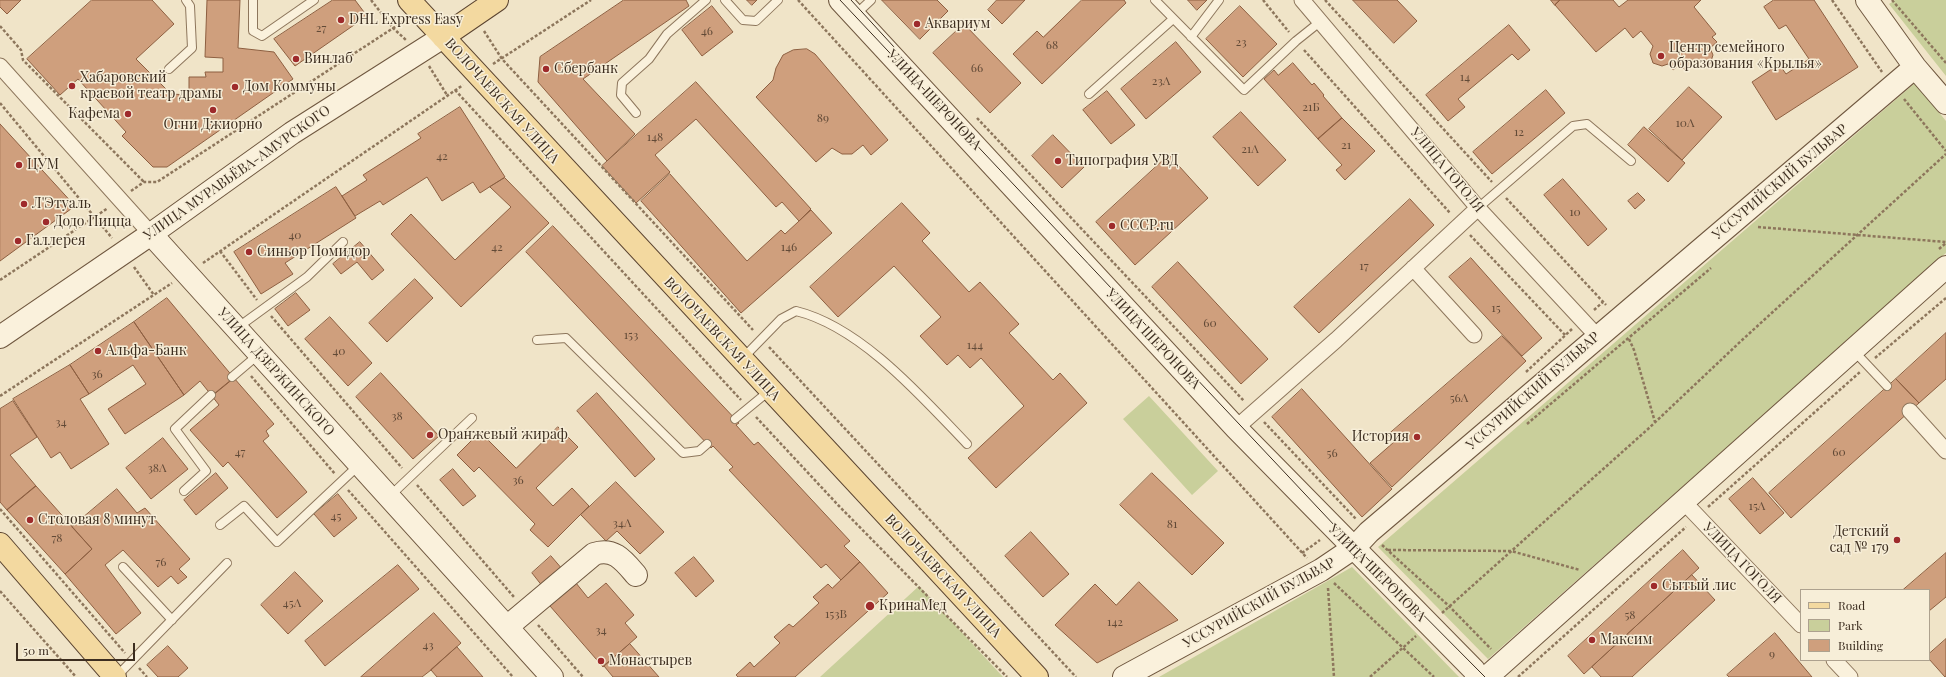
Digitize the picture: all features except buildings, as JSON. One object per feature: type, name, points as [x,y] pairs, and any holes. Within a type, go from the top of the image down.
[{"type":"main road","name":"УЛИЦА МУРАВЬЁВА-АМУРСКОГО","points":[[443,37],[497,0]]},
{"type":"main road","name":"ВОЛОЧАЕВСКАЯ УЛИЦА","points":[[414,6],[1037,677]]},
{"type":"main road","points":[[1,546],[116,677]]},
{"type":"street","name":"УЛИЦА ГОГОЛЯ","points":[[1302,0],[1478,208],[1597,336]]},
{"type":"street","points":[[1867,0],[1915,67],[1946,103]]},
{"type":"street","name":"УЛИЦА ШЕРОНОВА","points":[[848,7],[1236,428],[1429,624],[1483,676]]},
{"type":"street","name":"УЛИЦА МУРАВЬЁВА-АМУРСКОГО","points":[[0,337],[124,253],[292,133],[443,37]]},
{"type":"street","name":"УЛИЦА ДЗЕРЖИНСКОГО","points":[[0,66],[119,201],[151,234],[552,677]]},
{"type":"street","name":"УССУРИЙСКИЙ БУЛЬВАР","points":[[1124,677],[1324,573],[1354,548],[1369,532],[1618,318],[1915,67]]},
{"type":"street","points":[[1236,428],[1336,340],[1478,208]]},
{"type":"street","points":[[1483,676],[1503,662],[1691,509],[1860,358],[1946,267]]},
{"type":"street","points":[[1413,268],[1474,335]]},
{"type":"street","points":[[1910,411],[1946,451]]},
{"type":"street","name":"УЛИЦА ГОГОЛЯ","points":[[1691,509],[1800,624]]},
{"type":"street","points":[[507,627],[594,554],[606,552],[614,553],[636,575]]},
{"type":"street","points":[[1835,661],[1850,677]]},
{"type":"lane","points":[[169,69],[192,48],[190,6],[186,0]]},
{"type":"lane","points":[[253,0],[252,31],[262,36],[314,0]]},
{"type":"lane","points":[[636,112],[621,95],[622,83],[649,59],[667,34],[706,0]]},
{"type":"lane","points":[[725,0],[743,20],[756,21],[778,0]]},
{"type":"lane","points":[[848,7],[871,0]]},
{"type":"lane","points":[[1155,0],[1244,90],[1296,41],[1321,22]]},
{"type":"lane","points":[[1191,37],[1219,0]]},
{"type":"lane","points":[[1089,94],[1173,19]]},
{"type":"lane","points":[[1478,208],[1573,126],[1587,124],[1631,161]]},
{"type":"lane","points":[[236,328],[306,277],[343,242]]},
{"type":"lane","points":[[741,359],[781,319],[796,310],[815,315],[874,351],[967,444]]},
{"type":"lane","points":[[537,340],[566,338],[683,453],[699,451],[707,444]]},
{"type":"lane","points":[[232,377],[259,354]]},
{"type":"lane","points":[[1860,358],[1887,386]]},
{"type":"lane","points":[[735,419],[770,390]]},
{"type":"lane","points":[[184,491],[206,471],[175,429],[211,395]]},
{"type":"lane","points":[[390,497],[472,418]]},
{"type":"lane","points":[[220,525],[244,506],[277,542],[360,464]]},
{"type":"lane","points":[[116,677],[227,563]]},
{"type":"lane","points":[[123,567],[172,620]]},
{"type":"path","points":[[0,396],[187,274],[477,75],[591,0]]},
{"type":"path","points":[[798,0],[1302,553],[1434,677]]},
{"type":"path","points":[[1263,0],[1296,41],[1460,224],[1565,335]]},
{"type":"path","points":[[1325,0],[1618,318],[1634,350],[1655,422]]},
{"type":"path","points":[[1892,0],[1946,63]]},
{"type":"path","points":[[0,280],[119,201],[144,182],[157,182],[414,6]]},
{"type":"path","points":[[0,26],[21,50],[23,60],[144,182]]},
{"type":"path","points":[[502,59],[1076,677]]},
{"type":"path","points":[[455,90],[838,505],[1007,677]]},
{"type":"path","points":[[0,103],[96,216],[154,295]]},
{"type":"path","points":[[972,112],[1369,532],[1449,606],[1519,677],[1691,509],[1860,358],[1946,298]]},
{"type":"path","points":[[1370,677],[1655,422],[1741,340],[1946,154]]},
{"type":"path","points":[[1758,227],[1946,242]]},
{"type":"path","points":[[220,251],[264,308],[517,600]]},
{"type":"path","points":[[0,509],[147,677]]},
{"type":"path","points":[[1387,550],[1511,551],[1580,570]]},
{"type":"path","points":[[1324,573],[1334,677]]},
{"type":"path","points":[[0,592],[76,677]]},
{"type":"path","points":[[538,624],[583,677]]},
{"type":"green space","points":[[1895,0],[1946,0],[1946,76],[1889,4]]},
{"type":"green space","points":[[1915,83],[1946,121],[1946,253],[1488,659],[1378,547]]},
{"type":"green space","points":[[1149,396],[1218,471],[1192,495],[1123,419]]},
{"type":"green space","points":[[1352,567],[1459,677],[1159,677]]},
{"type":"green space","points":[[919,586],[1003,677],[820,677]]},
{"type":"tram line","points":[[840,0],[1336,527],[1485,677]]},
{"type":"tram line","points":[[851,0],[894,47]]},
{"type":"place","name":"DHL Express Easy","points":[[341,20]]},
{"type":"place","name":"Аквариум","points":[[917,24]]},
{"type":"place","name":"Центр семейного образования «Крылья»","points":[[1661,56]]},
{"type":"place","name":"Винлаб","points":[[296,59]]},
{"type":"place","name":"Сбербанк","points":[[546,69]]},
{"type":"place","name":"Хабаровский краевой театр драмы","points":[[72,86]]},
{"type":"place","name":"Дом Коммуны","points":[[235,87]]},
{"type":"place","name":"Огни Джиорно","points":[[213,110]]},
{"type":"place","name":"Кафема","points":[[128,114]]},
{"type":"place","name":"Типография УВД","points":[[1058,161]]},
{"type":"place","name":"ЦУМ","points":[[19,165]]},
{"type":"place","name":"Л'Этуаль","points":[[24,204]]},
{"type":"place","name":"Додо Пицца","points":[[46,222]]},
{"type":"place","name":"СССР.ru","points":[[1112,226]]},
{"type":"place","name":"Галлерея","points":[[18,241]]},
{"type":"place","name":"Синьор Помидор","points":[[249,252]]},
{"type":"place","name":"Альфа-Банк","points":[[98,351]]},
{"type":"place","name":"Оранжевый жираф","points":[[430,435]]},
{"type":"place","name":"История","points":[[1417,437]]},
{"type":"place","name":"Столовая 8 минут","points":[[30,520]]},
{"type":"place","name":"Детский сад № 179","points":[[1897,540]]},
{"type":"place","name":"Сытый лис","points":[[1654,586]]},
{"type":"place","name":"КринаМед","points":[[870,606]]},
{"type":"place","name":"Максим","points":[[1592,640]]},
{"type":"place","name":"Монастырев","points":[[601,661]]}]
